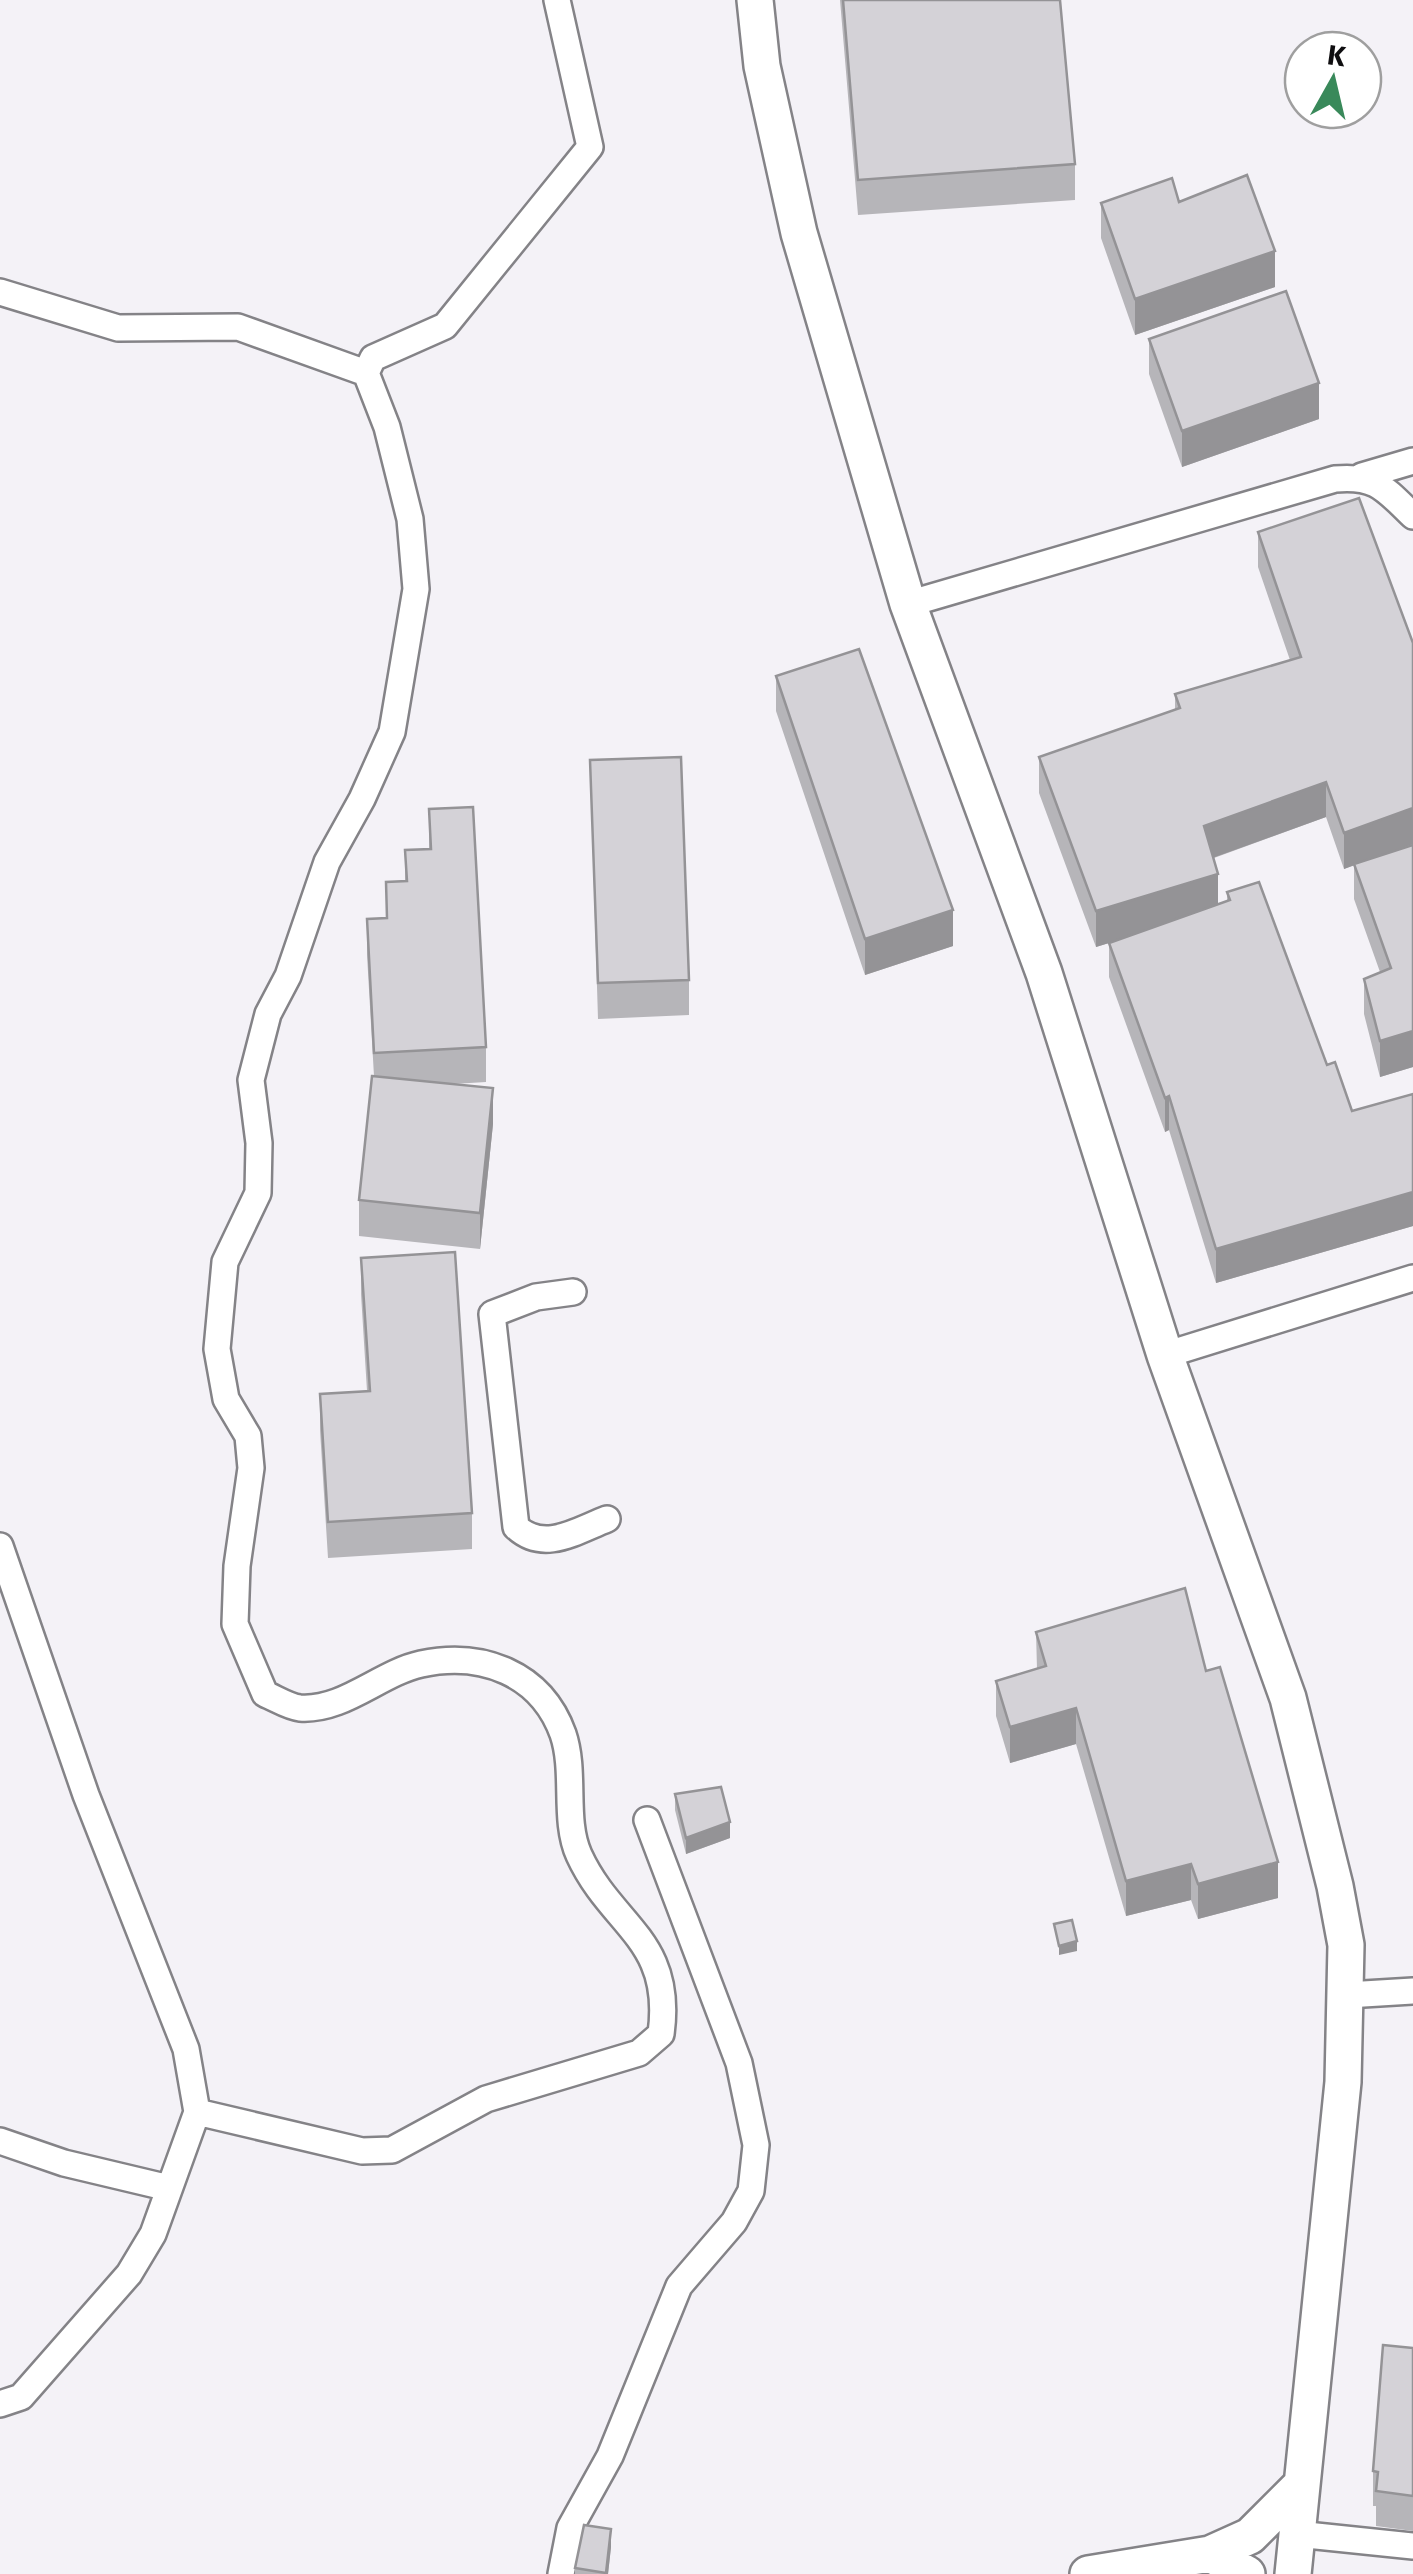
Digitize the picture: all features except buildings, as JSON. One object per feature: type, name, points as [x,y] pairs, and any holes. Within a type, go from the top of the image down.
[{"type":"street","points":[[197,2112],[362,2151],[392,2150],[486,2099],[638,2053],[660,2034],[665,2004],[652,1952],[592,1882],[576,1849],[563,1734],[538,1690],[510,1669],[471,1660],[419,1664],[340,1701],[299,1708],[265,1694],[235,1624],[236,1566],[251,1468],[248,1436],[226,1399],[217,1349],[225,1262],[258,1193],[259,1143],[251,1080],[268,1014],[288,976],[327,862],[362,799],[392,732],[416,589],[410,519],[387,427],[366,373],[373,358],[444,326],[479,289],[538,206],[590,147],[556,0]]},
{"type":"street","points":[[755,0],[762,66],[799,234],[908,604],[1044,973],[1166,1356],[1288,1698],[1335,1886],[1346,1945],[1344,2082],[1293,2574]]},
{"type":"street","points":[[0,292],[118,328],[238,327],[366,373]]},
{"type":"street","points":[[908,604],[1335,478],[1362,476],[1413,460]]},
{"type":"street","points":[[1362,476],[1379,484],[1413,516]]},
{"type":"street","points":[[1166,1356],[1413,1278]]},
{"type":"street","points":[[572,1292],[536,1297],[492,1314],[516,1526],[528,1538],[545,1542],[607,1520]]},
{"type":"street","points":[[0,1546],[86,1795],[186,2049],[197,2112],[153,2234],[129,2274],[22,2397],[0,2404]]},
{"type":"street","points":[[561,2574],[570,2528],[610,2456],[679,2286],[734,2222],[751,2191],[756,2145],[738,2063],[647,1820]]},
{"type":"street","points":[[1347,1996],[1413,1991]]},
{"type":"street","points":[[0,2141],[64,2163],[169,2188]]},
{"type":"street","points":[[1088,2574],[1210,2554],[1250,2536],[1301,2485]]},
{"type":"street","points":[[1297,2534],[1413,2546]]},
{"type":"street","points":[[1210,2554],[1247,2574]]}]
